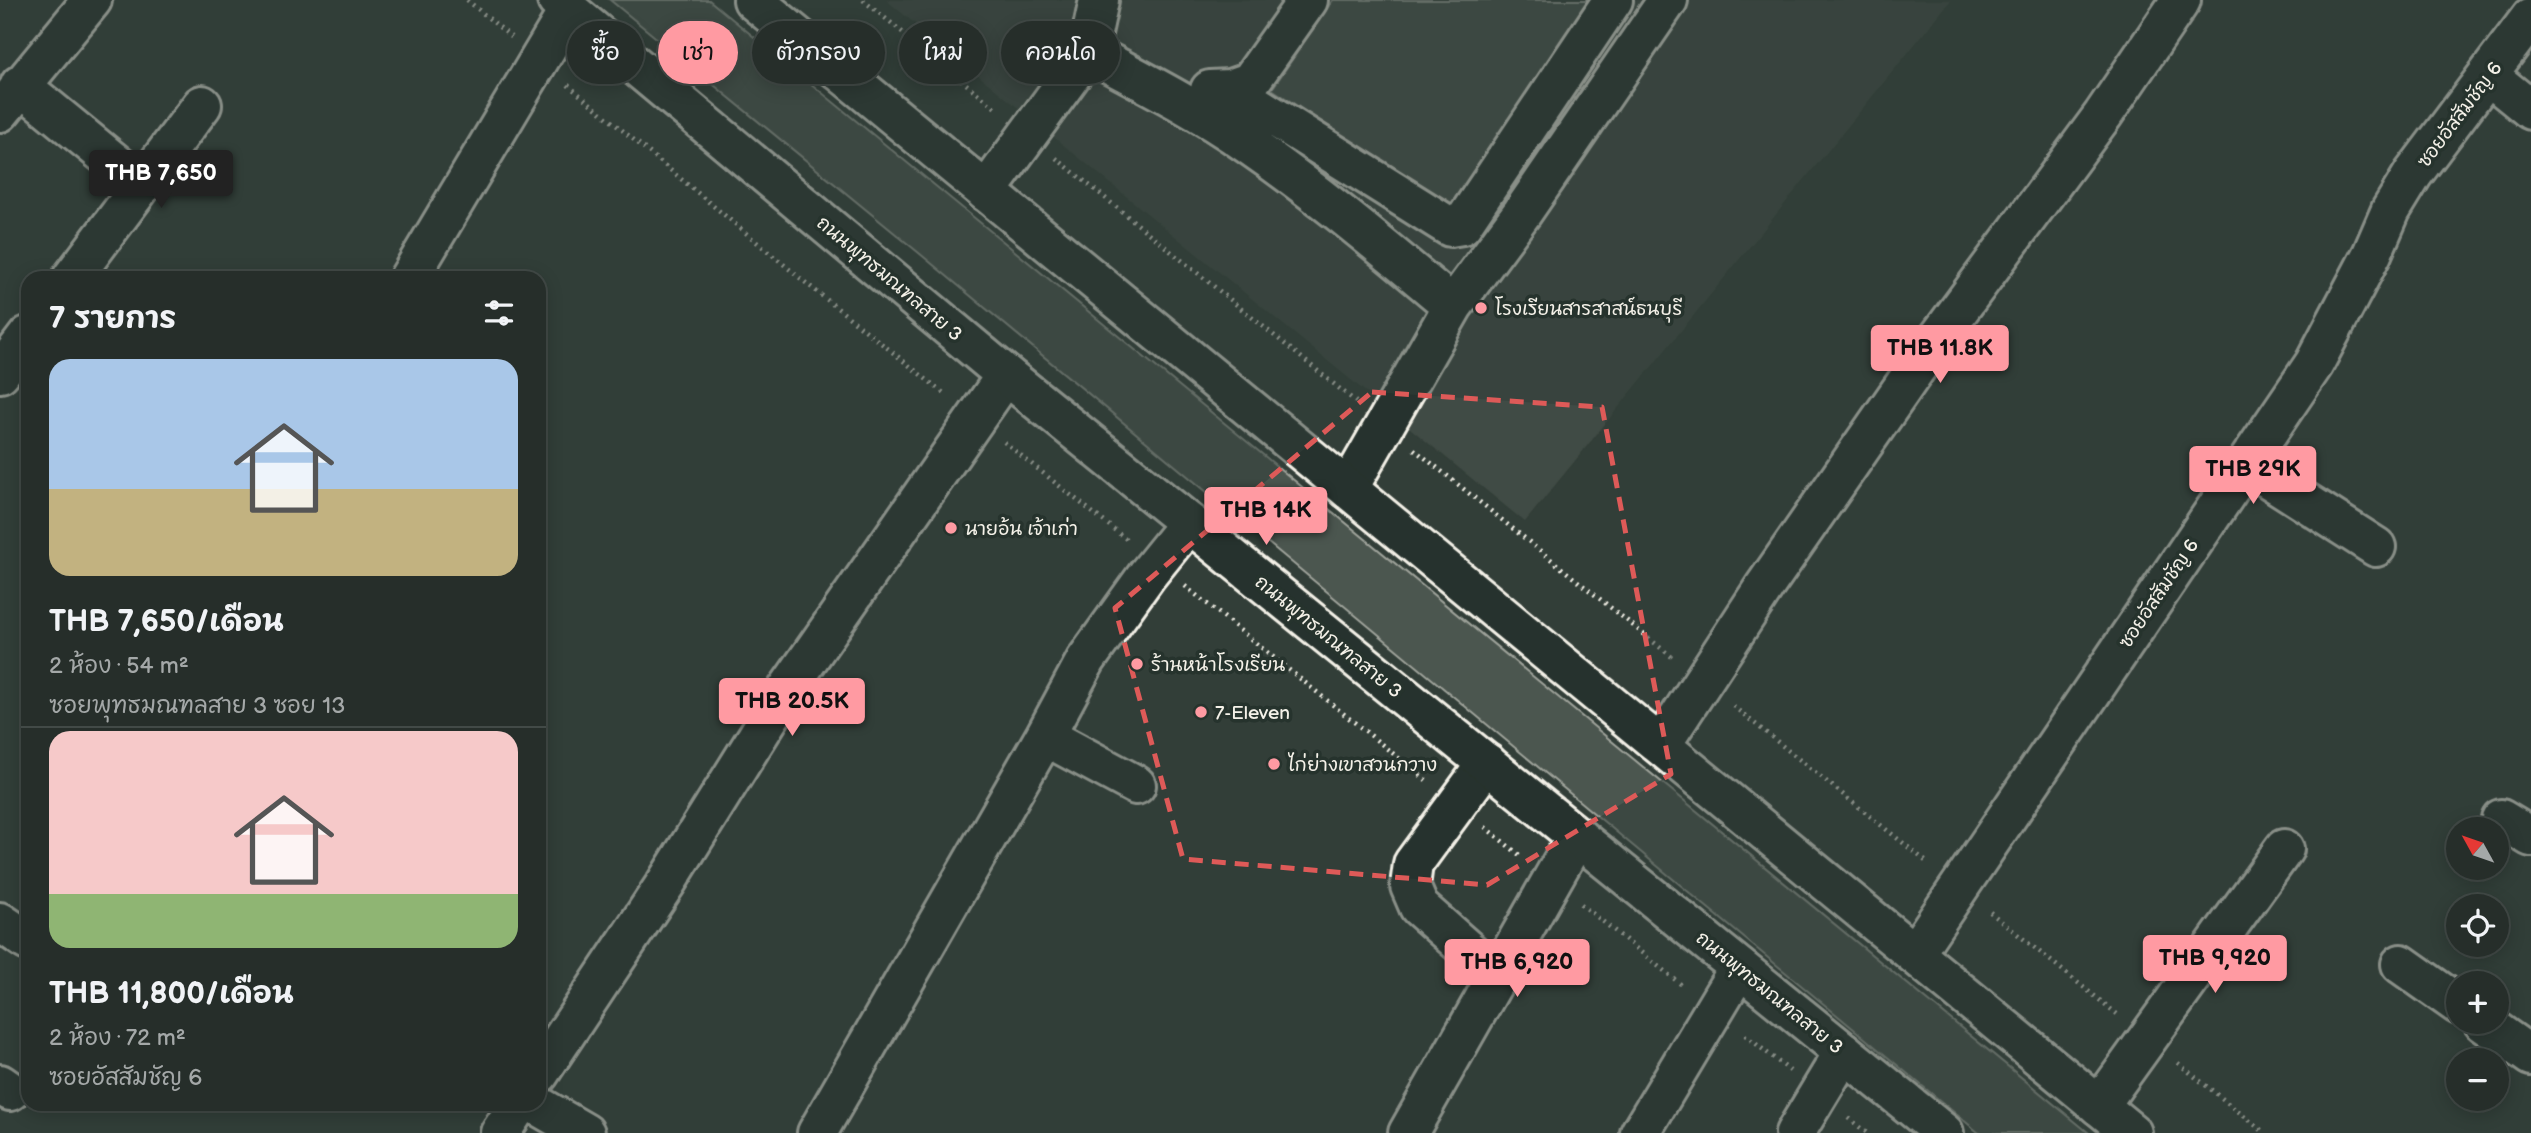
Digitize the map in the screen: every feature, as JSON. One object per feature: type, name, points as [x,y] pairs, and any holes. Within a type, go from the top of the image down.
[{"type":"street","points":[[92,0],[10,99],[142,185]]},
{"type":"street","points":[[753,0],[2132,1133]]},
{"type":"street","points":[[1094,21],[1099,0]]},
{"type":"street","points":[[1166,93],[1230,89],[1250,82],[1308,0]]},
{"type":"street","points":[[1230,89],[1450,227],[1462,225],[1613,0]]},
{"type":"street","points":[[1348,489],[1453,306],[1522,213],[1668,0]]},
{"type":"street","points":[[1661,746],[1765,586],[1919,363],[2103,115],[2182,0]]},
{"type":"street","points":[[413,271],[563,5]]},
{"type":"street","name":"ถนนพุทธมณฑลสาย 3","points":[[563,5],[1006,375],[1944,1133]]},
{"type":"street","name":"ซอยอัสสัมชัญ 6","points":[[1914,954],[2314,364],[2372,254],[2391,210],[2413,174],[2531,17]]},
{"type":"street","points":[[1120,68],[1166,93],[1248,144],[1326,202],[1453,306]]},
{"type":"street","points":[[2488,75],[2531,110]]},
{"type":"street","points":[[986,191],[1064,84]]},
{"type":"street","points":[[77,271],[202,105]]},
{"type":"street","points":[[0,373],[21,345]]},
{"type":"street","points":[[546,1063],[666,883],[782,697],[1006,375]]},
{"type":"street","points":[[2246,464],[2376,547]]},
{"type":"street","points":[[817,1133],[1086,660],[1189,523]]},
{"type":"street","points":[[1045,736],[1136,785]]},
{"type":"street","points":[[1487,763],[1413,864],[1410,886],[1419,907],[1496,975]]},
{"type":"street","points":[[1408,1133],[1577,836]]},
{"type":"street","points":[[2099,1106],[2284,849]]},
{"type":"street","points":[[0,922],[21,936]]},
{"type":"street","points":[[2401,964],[2446,996]]},
{"type":"street","points":[[1640,1133],[1739,968]]},
{"type":"street","points":[[2500,1034],[2531,1056]]},
{"type":"street","points":[[1795,1133],[1843,1052]]},
{"type":"street","points":[[546,1110],[585,1133]]},
{"type":"street","points":[[500,1133],[514,1111]]},
{"type":"path","points":[[863,0],[1386,426],[2265,1133]]},
{"type":"highlighted area","points":[[1372,392],[1602,407],[1671,774],[1487,885],[1183,859],[1115,608]]},
{"type":"shaded area","points":[[610,0],[709,0],[735,21],[658,21],[658,39],[644,28],[644,21],[636,21]]},
{"type":"shaded area","name":"โรงเรียนสารสาสน์ธนบุรี","points":[[886,0],[1951,0],[1525,522],[987,83],[987,21],[912,21]]},
{"type":"shaded area","points":[[1333,0],[1594,0],[1450,208],[1272,89]]},
{"type":"shaded area","points":[[738,24],[752,35],[752,84],[811,84],[2089,1133],[1979,1133],[713,84],[738,84]]},
{"type":"place","name":"โรงเรียนสารสาสน์ธนบุรี","points":[[1481,308]]},
{"type":"place","name":"นายอ้น เจ้าเก่า","points":[[951,528]]},
{"type":"place","name":"ร้านหน้าโรงเรียน","points":[[1137,664]]},
{"type":"place","name":"7-Eleven","points":[[1201,712]]},
{"type":"place","name":"ไก่ย่างเขาสวนกวาง","points":[[1274,764]]}]
